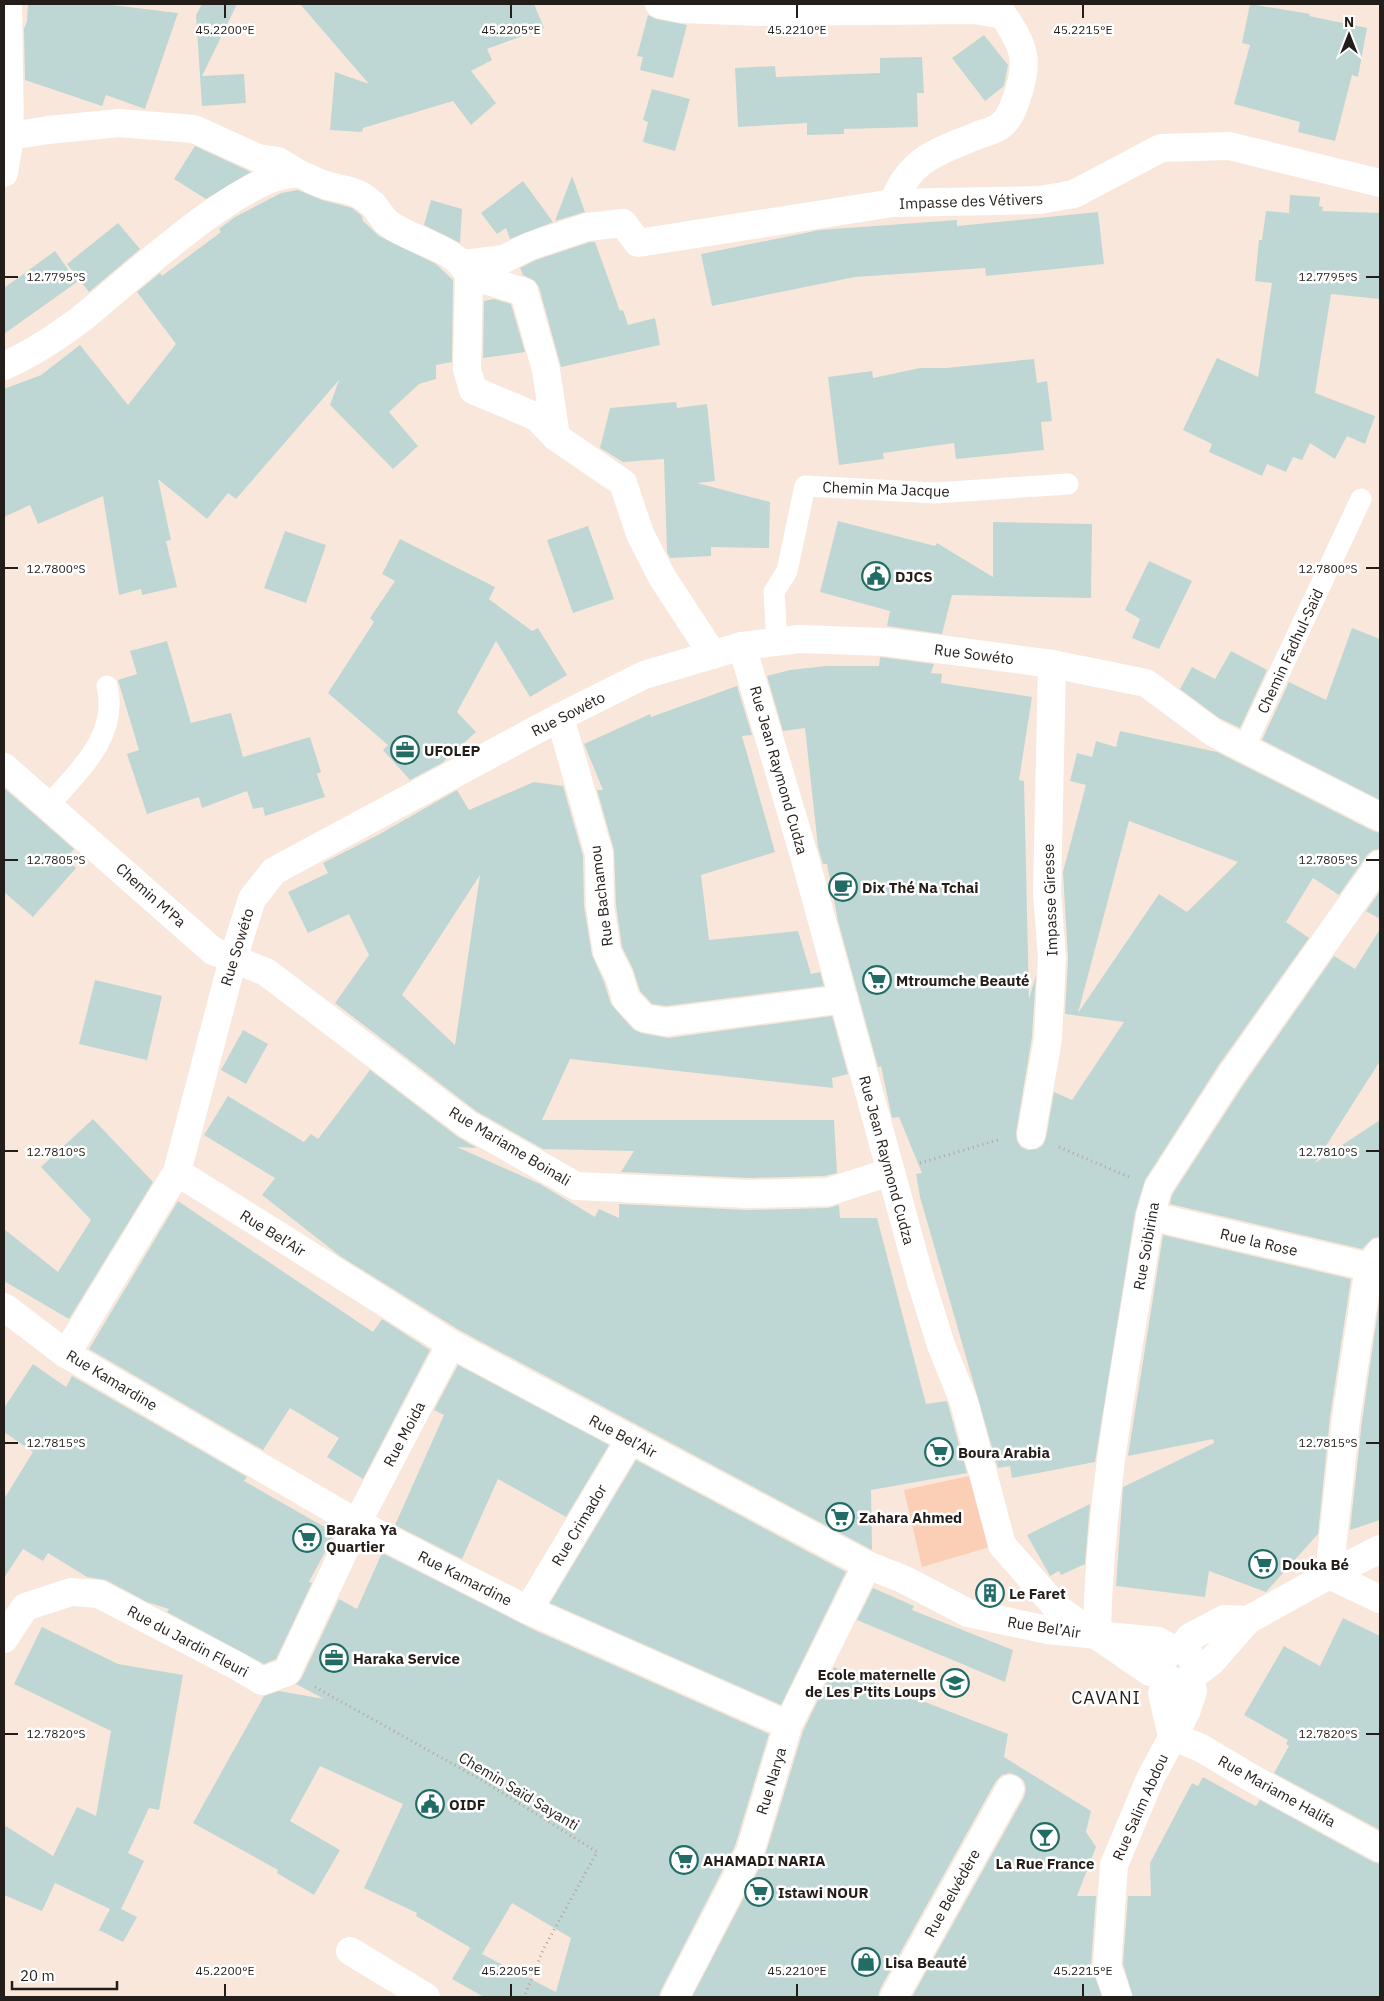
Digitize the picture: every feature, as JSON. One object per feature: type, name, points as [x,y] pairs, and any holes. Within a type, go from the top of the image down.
[{"type":"street","points":[[4,173],[10,136],[8,4]]},
{"type":"street","points":[[659,4],[682,9],[762,12],[974,10],[1002,15],[1018,37],[1025,61],[1022,82],[1012,113],[1000,126],[937,152],[913,168],[900,185],[893,203]]},
{"type":"street","points":[[10,136],[119,123],[194,129],[258,158],[278,161],[299,174],[321,184],[357,191],[373,204],[387,223],[426,245],[446,251],[466,269],[524,292],[546,370],[556,437]]},
{"type":"street","name":"Impasse des Vétivers","points":[[466,269],[504,259],[530,246],[587,227],[623,223],[638,243],[893,203],[1040,200],[1074,194],[1142,156],[1161,148],[1229,146],[1380,183]]},
{"type":"street","points":[[4,366],[22,358],[79,320],[167,247],[231,201],[268,180],[299,174]]},
{"type":"street","points":[[466,269],[467,368],[473,390],[537,418],[556,437],[623,483],[640,534],[662,577],[712,655]]},
{"type":"street","name":"Rue Sowéto","points":[[66,1354],[177,1172],[233,959],[252,899],[274,872],[560,717],[644,675],[742,646],[800,639],[885,642],[1052,664],[1146,683],[1214,733],[1380,817]]},
{"type":"street","name":"Rue Jean Raymond Cudza","points":[[742,646],[844,999],[890,1172],[941,1345],[964,1402],[1002,1545],[1058,1609],[1098,1635]]},
{"type":"street","name":"Impasse Giresse","points":[[1023,1135],[1048,1039],[1052,958],[1047,894],[1052,664]]},
{"type":"street","name":"Rue Bachamou","points":[[560,717],[599,854],[600,906],[607,952],[619,976],[626,999],[644,1018],[666,1022],[844,999]]},
{"type":"street","name":"Chemin M'Pa","points":[[6,773],[49,805],[213,951],[233,959]]},
{"type":"street","name":"Rue Soibirina","points":[[1098,1635],[1098,1590],[1113,1447],[1150,1216],[1158,1188],[1231,1075],[1380,864]]},
{"type":"street","name":"Rue Mariame Boinali","points":[[233,959],[266,972],[467,1124],[576,1186],[749,1194],[828,1192],[890,1172]]},
{"type":"street","name":"Rue Bel’Air","points":[[177,1172],[451,1344],[867,1565],[903,1579],[968,1613],[1048,1630],[1158,1641],[1177,1649]]},
{"type":"street","name":"Rue la Rose","points":[[1150,1216],[1374,1260]]},
{"type":"street","points":[[1328,1575],[1346,1419],[1374,1260]]},
{"type":"street","name":"Rue Kamardine","points":[[4,1307],[66,1354],[357,1523],[528,1610],[788,1725]]},
{"type":"street","name":"Rue Moida","points":[[357,1523],[451,1344]]},
{"type":"street","name":"Rue Crimador","points":[[528,1610],[630,1440]]},
{"type":"street","points":[[287,1672],[357,1523]]},
{"type":"street","points":[[1179,1677],[1211,1662],[1248,1620],[1328,1575],[1380,1549]]},
{"type":"street","name":"Rue Narya","points":[[675,1997],[750,1852],[788,1725],[867,1565]]},
{"type":"street","points":[[1328,1575],[1380,1599]]},
{"type":"street","name":"Rue du Jardin Fleuri","points":[[4,1639],[25,1608],[71,1592],[99,1594],[237,1666],[262,1682],[287,1672]]},
{"type":"street","points":[[1177,1649],[1190,1637],[1224,1619],[1248,1620]]},
{"type":"street","name":"Rue Bel’Air","points":[[1098,1635],[1150,1672],[1179,1677]]},
{"type":"street","points":[[1172,1736],[1162,1692],[1179,1677],[1193,1658],[1188,1652],[1177,1649]]},
{"type":"street","name":"Rue Mariame Halifa","points":[[1172,1736],[1201,1748],[1253,1779],[1380,1848]]},
{"type":"street","name":"Rue Salim Abdou","points":[[1118,1997],[1107,1966],[1114,1865],[1128,1827],[1172,1736]]},
{"type":"street","name":"Rue Belvédère","points":[[894,1997],[1010,1789]]},
{"type":"street","points":[[350,1951],[426,1997]]},
{"type":"lane","name":"Chemin Ma Jacque","points":[[777,642],[774,592],[788,571],[805,486],[935,493],[1068,484]]},
{"type":"lane","name":"Chemin Fadhul-Saïd","points":[[1244,748],[1361,499]]},
{"type":"lane","points":[[49,805],[85,763],[105,733],[110,714],[107,686]]},
{"type":"path","points":[[890,1172],[1023,1135],[1158,1188]]},
{"type":"path","name":"Chemin Saïd Sayanti","points":[[287,1672],[486,1782],[597,1852],[543,1950],[524,1997]]},
{"type":"shaded area","points":[[978,1474],[993,1546],[922,1567],[904,1490]]},
{"type":"building","points":[[28,4],[103,4],[178,13],[145,109],[106,95],[102,106],[25,80],[24,29],[27,21]]},
{"type":"building","points":[[202,4],[237,4],[202,76],[244,74],[246,103],[202,106],[196,15]]},
{"type":"building","points":[[300,4],[534,4],[544,28],[487,49],[492,60],[471,71],[496,103],[471,125],[453,101],[363,128],[362,132],[330,130],[335,72],[369,84]]},
{"type":"building","points":[[1250,4],[1310,14],[1309,16],[1367,28],[1358,77],[1352,75],[1335,141],[1298,132],[1300,122],[1234,104],[1250,45],[1242,43]]},
{"type":"building","points":[[648,15],[656,19],[687,25],[673,78],[640,70],[643,57],[637,56]]},
{"type":"building","points":[[984,35],[1008,65],[1004,86],[985,101],[952,58]]},
{"type":"building","points":[[922,57],[924,93],[917,93],[918,127],[844,129],[844,134],[807,135],[807,123],[738,127],[735,68],[775,66],[776,77],[880,73],[880,58]]},
{"type":"building","points":[[652,89],[690,99],[675,151],[643,142],[648,122],[643,120]]},
{"type":"building","points":[[195,146],[251,172],[206,199],[174,179]]},
{"type":"building","points":[[572,176],[585,212],[555,221]]},
{"type":"building","points":[[523,181],[553,222],[510,239],[506,228],[497,234],[481,213]]},
{"type":"building","points":[[298,190],[322,200],[352,208],[362,216],[363,221],[379,236],[436,264],[453,280],[452,362],[436,365],[436,379],[419,384],[389,412],[418,446],[393,469],[330,405],[339,380],[236,499],[228,493],[207,519],[158,479],[171,540],[166,541],[177,587],[142,595],[141,589],[119,595],[103,496],[38,524],[30,505],[4,517],[4,389],[41,375],[80,345],[128,405],[176,344],[137,292],[160,273],[162,276],[221,232],[219,229],[235,217],[281,193]]},
{"type":"building","points":[[1290,195],[1320,197],[1319,206],[1323,207],[1322,211],[1380,213],[1380,299],[1331,294],[1315,393],[1375,416],[1365,444],[1347,436],[1335,459],[1310,443],[1302,460],[1293,457],[1286,472],[1267,464],[1262,476],[1209,452],[1212,444],[1183,430],[1217,358],[1258,377],[1272,283],[1255,281],[1259,240],[1262,240],[1266,211],[1289,213]]},
{"type":"building","points":[[431,200],[462,209],[460,243],[424,225]]},
{"type":"building","points":[[1098,212],[1104,264],[986,276],[985,268],[855,277],[712,306],[701,254],[820,230],[957,220],[957,226]]},
{"type":"building","points":[[118,223],[140,249],[89,292],[67,264]]},
{"type":"building","points":[[595,242],[620,311],[623,310],[628,325],[655,318],[660,345],[561,367],[539,287],[535,281],[523,275],[520,268],[536,260]]},
{"type":"building","points":[[55,251],[77,282],[4,334],[4,288]]},
{"type":"building","points":[[494,299],[511,304],[525,352],[483,358],[484,301]]},
{"type":"building","points":[[1034,359],[1037,383],[1047,381],[1052,421],[1041,422],[1044,450],[956,459],[954,443],[883,453],[884,459],[839,465],[828,377],[872,371],[873,378],[920,368],[946,368]]},
{"type":"building","points":[[676,402],[677,408],[707,404],[715,481],[697,483],[770,502],[769,548],[711,547],[711,556],[670,558],[667,552],[664,459],[623,462],[600,448],[610,408]]},
{"type":"building","points":[[838,521],[935,546],[937,543],[993,577],[993,522],[1092,524],[1091,598],[952,595],[942,634],[887,626],[890,611],[820,592]]},
{"type":"building","points":[[588,526],[614,599],[573,613],[547,540]]},
{"type":"building","points":[[285,531],[326,545],[306,603],[264,588]]},
{"type":"building","points":[[400,539],[495,587],[489,599],[532,631],[538,628],[567,675],[530,697],[496,641],[457,712],[476,732],[442,763],[410,780],[383,750],[388,745],[328,693],[374,622],[370,618],[395,581],[382,574]]},
{"type":"building","points":[[1149,561],[1192,581],[1159,649],[1132,638],[1140,619],[1125,610]]},
{"type":"building","points":[[1352,628],[1380,639],[1380,800],[1262,740],[1289,682],[1326,700]]},
{"type":"building","points":[[167,641],[191,723],[231,713],[243,757],[310,737],[321,772],[317,774],[325,797],[265,816],[263,807],[253,809],[247,791],[202,808],[199,797],[147,814],[127,754],[139,750],[118,680],[137,674],[130,651]]},
{"type":"building","points":[[1231,651],[1267,670],[1240,728],[1219,718],[1180,689],[1192,667],[1215,679]]},
{"type":"building","points":[[880,657],[934,664],[931,673],[942,674],[941,683],[1032,697],[1019,780],[1024,781],[1029,999],[1036,975],[1032,1037],[1016,1133],[1017,1141],[1021,1147],[1028,1150],[1037,1149],[1043,1145],[1046,1138],[1054,1092],[1072,1100],[1124,1022],[1065,1014],[1068,959],[1063,872],[1086,785],[1070,781],[1077,753],[1092,757],[1096,741],[1116,747],[1120,731],[1217,752],[1380,833],[1380,849],[1373,850],[1367,855],[1339,895],[1313,878],[1286,922],[1309,938],[1218,1066],[1145,1180],[1135,1213],[1095,1462],[1012,1478],[1010,1466],[998,1468],[920,1197],[916,1174],[922,1173],[899,1117],[892,1118],[881,1066],[878,1067],[838,921],[827,864],[823,864],[818,847],[805,728],[783,731],[767,676],[790,670],[826,666],[879,666]],"holes":[[[1129,821],[1238,862],[1187,912],[1159,894],[1078,1013]]]},
{"type":"building","points":[[737,686],[752,735],[742,736],[775,852],[701,875],[709,940],[798,931],[811,974],[820,972],[824,986],[666,1006],[652,1004],[640,991],[633,969],[622,947],[616,905],[614,850],[597,790],[603,790],[584,744],[650,714],[651,717]]},
{"type":"building","points":[[534,782],[563,786],[583,856],[584,906],[592,955],[611,1004],[633,1029],[641,1033],[668,1038],[832,1016],[848,1074],[832,1078],[833,1088],[570,1059],[542,1120],[834,1120],[837,1173],[825,1176],[749,1178],[621,1172],[634,1151],[543,1149],[476,1111],[335,1003],[369,955],[349,914],[308,933],[288,892],[328,873],[323,863],[378,835],[457,790],[469,810]],"holes":[[[480,875],[455,1045],[402,995]]]},
{"type":"building","points":[[4,788],[74,849],[66,859],[76,868],[33,917],[4,892]]},
{"type":"building","points":[[1380,891],[1380,919],[1366,911]]},
{"type":"building","points":[[1380,929],[1380,1061],[1315,1163],[1380,1120],[1380,1237],[1373,1238],[1362,1249],[1170,1204],[1172,1195],[1244,1084],[1334,956],[1355,969]]},
{"type":"building","points":[[95,980],[162,996],[147,1060],[79,1044]]},
{"type":"building","points":[[243,1030],[268,1044],[246,1084],[221,1070]]},
{"type":"building","points":[[370,1070],[458,1137],[477,1148],[457,1147],[540,1184],[595,1217],[599,1209],[619,1218],[619,1204],[749,1210],[828,1208],[839,1205],[840,1218],[877,1218],[926,1404],[947,1401],[967,1473],[871,1490],[872,1550],[459,1330],[340,1256],[262,1195],[275,1178],[204,1135],[228,1096],[304,1142],[311,1134],[318,1139]]},
{"type":"building","points":[[93,1119],[153,1182],[69,1319],[4,1281],[4,1229],[58,1272],[91,1220],[41,1167]]},
{"type":"building","points":[[178,1201],[373,1332],[382,1319],[430,1350],[363,1479],[327,1457],[339,1438],[290,1408],[263,1450],[89,1349]]},
{"type":"building","points":[[1163,1235],[1351,1279],[1330,1417],[1318,1534],[1266,1592],[1209,1571],[1205,1597],[1116,1586],[1123,1487],[1214,1443],[1213,1439],[1128,1456]]},
{"type":"building","points":[[1380,1297],[1380,1520],[1350,1530],[1362,1421]]},
{"type":"building","points":[[33,1364],[66,1387],[72,1376],[247,1477],[244,1481],[335,1533],[309,1582],[312,1583],[276,1659],[264,1664],[167,1612],[169,1609],[147,1602],[106,1580],[87,1577],[48,1553],[43,1561],[23,1549],[4,1578],[4,1499],[33,1452],[4,1432],[4,1408]]},
{"type":"building","points":[[458,1365],[609,1445],[566,1517],[498,1479],[462,1559],[395,1525],[444,1415],[434,1410]]},
{"type":"building","points":[[636,1460],[846,1572],[781,1705],[550,1603]]},
{"type":"building","points":[[1090,1504],[1085,1564],[1061,1575],[1059,1571],[1050,1576],[1027,1535]]},
{"type":"building","points":[[382,1553],[532,1629],[769,1734],[735,1846],[659,1997],[484,1997],[452,1979],[470,1948],[476,1951],[416,1916],[417,1913],[364,1888],[403,1804],[320,1766],[290,1821],[340,1850],[314,1895],[277,1873],[278,1870],[193,1823],[264,1696],[279,1691],[324,1699],[296,1684],[301,1679],[339,1599],[357,1609]],"holes":[[[512,1903],[571,1938],[556,1992],[482,1954]]]},
{"type":"building","points":[[873,1588],[914,1606],[912,1610],[1013,1650],[1005,1682],[857,1620]]},
{"type":"building","points":[[1343,1618],[1380,1636],[1380,1830],[1274,1773],[1289,1746],[1286,1744],[1288,1740],[1244,1715],[1284,1646],[1320,1666]]},
{"type":"building","points":[[42,1627],[118,1664],[183,1675],[159,1810],[149,1808],[128,1853],[144,1861],[121,1909],[137,1917],[123,1942],[99,1930],[110,1909],[55,1883],[42,1911],[4,1895],[4,1825],[53,1856],[77,1807],[96,1816],[111,1731],[14,1684]]},
{"type":"building","points":[[834,1667],[1008,1734],[1004,1757],[1091,1811],[1086,1832],[1096,1847],[1077,1896],[1096,1896],[1091,1965],[1102,1997],[912,1997],[1024,1797],[1026,1789],[1024,1781],[1010,1773],[1002,1775],[996,1781],[880,1989],[878,1997],[692,1997],[764,1859],[803,1731]]},
{"type":"building","points":[[1203,1777],[1256,1806],[1260,1800],[1373,1862],[1380,1864],[1380,1997],[1133,1997],[1123,1964],[1128,1896],[1151,1896],[1150,1863],[1192,1783],[1198,1786]]},
{"type":"place","name":"DJCS","points":[[876,576]]},
{"type":"place","name":"UFOLEP","points":[[405,750]]},
{"type":"place","name":"Dix Thé Na Tchai","points":[[843,887]]},
{"type":"place","name":"Mtroumche Beauté","points":[[877,980]]},
{"type":"place","name":"Boura Arabia","points":[[939,1452]]},
{"type":"place","name":"Zahara Ahmed","points":[[840,1517]]},
{"type":"place","name":"Baraka Ya Quartier","points":[[307,1538]]},
{"type":"place","name":"Douka Bé","points":[[1263,1564]]},
{"type":"place","name":"Le Faret","points":[[990,1593]]},
{"type":"place","name":"Haraka Service","points":[[334,1658]]},
{"type":"place","name":"Ecole maternelle de Les P'tits Loups","points":[[955,1683]]},
{"type":"place","name":"OIDF","points":[[430,1804]]},
{"type":"place","name":"La Rue France","points":[[1045,1837]]},
{"type":"place","name":"AHAMADI NARIA","points":[[684,1860]]},
{"type":"place","name":"Istawi NOUR","points":[[759,1892]]},
{"type":"place","name":"Lisa Beauté","points":[[866,1962]]},
{"type":"district","name":"CAVANI","points":[[1106,1697]]}]
